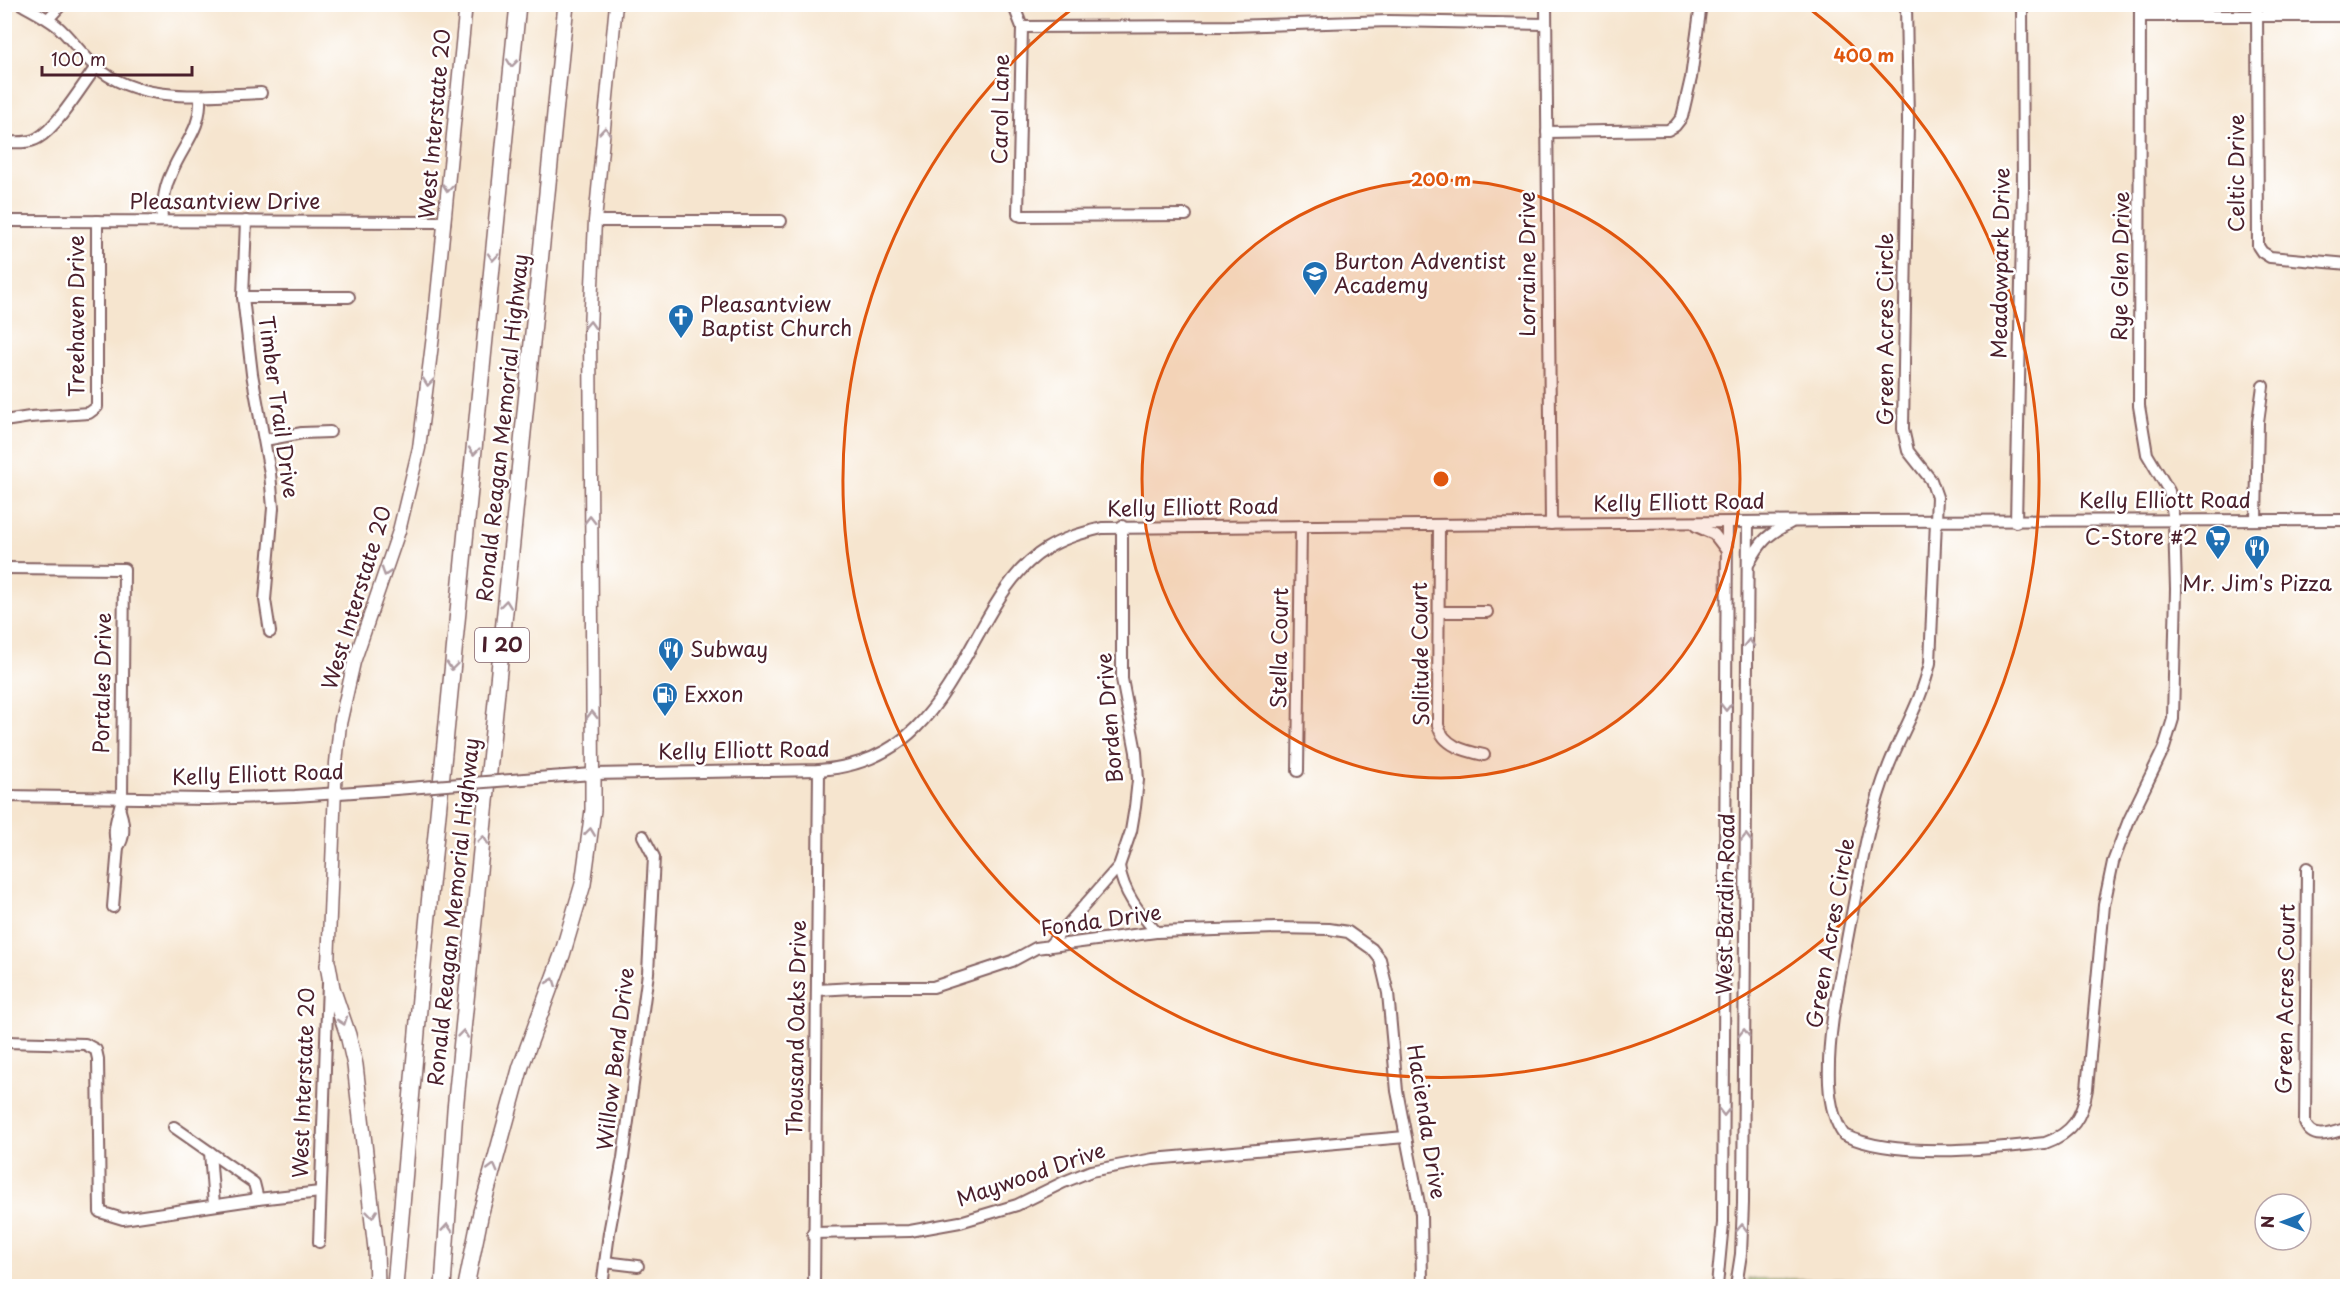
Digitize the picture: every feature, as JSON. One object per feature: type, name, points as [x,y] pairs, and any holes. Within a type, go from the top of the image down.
[{"type":"highway","name":"Ronald Reagan Memorial Highway","points":[[395,1287],[421,986],[518,4]]},
{"type":"highway","name":"Ronald Reagan Memorial Highway","points":[[443,1287],[455,1110],[566,4]]},
{"type":"highway","points":[[466,1287],[481,1212],[521,1066],[562,955],[583,884],[593,810],[593,774]]},
{"type":"highway","points":[[328,965],[332,988],[348,1035],[355,1065],[374,1227],[377,1287]]},
{"type":"main road","name":"West Interstate 20","points":[[328,965],[336,763],[346,690],[399,531],[419,448],[427,396],[466,4]]},
{"type":"main road","points":[[593,774],[590,328],[595,221],[616,4]]},
{"type":"street","points":[[21,4],[59,27],[96,68],[128,86],[143,91],[200,96],[261,93]]},
{"type":"street","points":[[48,19],[62,4]]},
{"type":"street","name":"Carol Lane","points":[[1013,4],[1022,27],[1020,216],[1186,215]]},
{"type":"street","name":"Lorraine Drive","points":[[1546,4],[1551,524]]},
{"type":"street","points":[[1547,132],[1668,130],[1675,126],[1682,117],[1701,4]]},
{"type":"street","name":"Green Acres Circle","points":[[1906,4],[1908,120],[1903,429],[1908,451],[1930,480],[1937,497],[1930,663],[1926,683],[1889,765],[1869,826],[1833,1018],[1829,1082],[1833,1112],[1844,1135],[1874,1146],[1928,1150],[2045,1143],[2059,1138],[2080,1116],[2087,1089],[2104,905],[2113,862],[2129,820],[2164,748],[2173,719],[2176,589],[2174,521]]},
{"type":"street","name":"Meadowpark Drive","points":[[2016,522],[2023,188],[2022,4]]},
{"type":"street","points":[[2140,10],[2257,10],[2348,16]]},
{"type":"street","name":"Rye Glen Drive","points":[[2140,10],[2139,406],[2147,454],[2169,491],[2174,521]]},
{"type":"street","name":"Celtic Drive","points":[[2257,10],[2258,246],[2270,257],[2348,264]]},
{"type":"street","points":[[1022,27],[1231,26],[1389,21],[1546,24]]},
{"type":"street","points":[[4,142],[25,142],[37,139],[49,128],[96,68]]},
{"type":"street","points":[[161,220],[171,173],[199,120],[200,96]]},
{"type":"street","name":"Pleasantview Drive","points":[[4,220],[445,222]]},
{"type":"street","name":"Treehaven Drive","points":[[4,421],[94,411],[97,407],[97,221]]},
{"type":"street","name":"Timber Trail Drive","points":[[246,221],[243,297],[252,374],[265,440],[273,508],[265,600],[270,632]]},
{"type":"street","points":[[595,221],[781,221]]},
{"type":"street","points":[[243,297],[349,297]]},
{"type":"street","points":[[2256,520],[2258,422],[2263,386]]},
{"type":"street","points":[[265,440],[302,433],[330,432]]},
{"type":"street","name":"Kelly Elliott Road","points":[[4,796],[207,799],[383,790],[593,774],[836,769],[864,762],[892,748],[909,736],[923,722],[946,689],[1002,592],[1045,549],[1073,536],[1102,528],[1122,526],[2348,520]]},
{"type":"street","name":"West Bardin Road","points":[[1736,1287],[1741,1254],[1743,1203],[1748,522]]},
{"type":"street","points":[[1749,563],[1763,540],[1772,532],[1792,522]]},
{"type":"street","points":[[1690,523],[1714,534],[1727,551]]},
{"type":"street","name":"West Bardin Road","points":[[1717,1287],[1723,1222],[1727,523]]},
{"type":"street","name":"Solitude Court","points":[[1438,525],[1438,725],[1440,733],[1453,745],[1465,751],[1484,755]]},
{"type":"street","name":"Borden Drive","points":[[1048,947],[1119,866],[1131,831],[1138,780],[1136,752],[1122,679],[1122,526]]},
{"type":"street","name":"Stella Court","points":[[1298,771],[1301,526]]},
{"type":"street","name":"Portales Drive","points":[[4,568],[124,569],[122,797],[120,811],[115,822],[115,840],[118,847],[113,907]]},
{"type":"street","points":[[1439,612],[1487,612]]},
{"type":"street","name":"Thousand Oaks Drive","points":[[814,1287],[819,770]]},
{"type":"street","name":"Willow Bend Drive","points":[[602,1287],[623,1158],[648,972],[654,857],[643,836]]},
{"type":"street","points":[[1119,866],[1120,879],[1134,906],[1156,932]]},
{"type":"street","name":"Green Acres Court","points":[[2307,868],[2303,1101],[2305,1123],[2308,1130],[2315,1135],[2324,1135],[2348,1128]]},
{"type":"street","name":"Fonda Drive","points":[[818,990],[933,987],[1012,961],[1036,948],[1156,932],[1276,928],[1329,929],[1348,932],[1357,939]]},
{"type":"street","name":"Hacienda Drive","points":[[1357,939],[1372,949],[1380,959],[1388,993],[1397,1089],[1421,1214],[1422,1287]]},
{"type":"street","name":"West Interstate 20","points":[[319,1242],[328,965]]},
{"type":"street","points":[[4,1042],[86,1044],[96,1050],[100,1212],[123,1219],[258,1198],[320,1192]]},
{"type":"street","points":[[174,1127],[254,1183],[258,1198]]},
{"type":"street","name":"Maywood Drive","points":[[813,1233],[910,1231],[960,1222],[1017,1205],[1064,1182],[1091,1172],[1153,1159],[1405,1137]]},
{"type":"street","points":[[210,1152],[214,1205]]},
{"type":"street","points":[[605,1262],[638,1266]]},
{"type":"green space","points":[[1749,1279],[1988,1280],[1988,1286],[1747,1286]]},
{"type":"place","name":"Burton Adventist Academy","points":[[1315,297]]},
{"type":"place","name":"Pleasantview Baptist Church","points":[[681,340]]},
{"type":"place","name":"C-Store #2","points":[[2218,561]]},
{"type":"place","name":"Mr. Jim's Pizza","points":[[2257,571]]},
{"type":"place","name":"Subway","points":[[671,673]]},
{"type":"place","name":"Exxon","points":[[665,718]]}]
